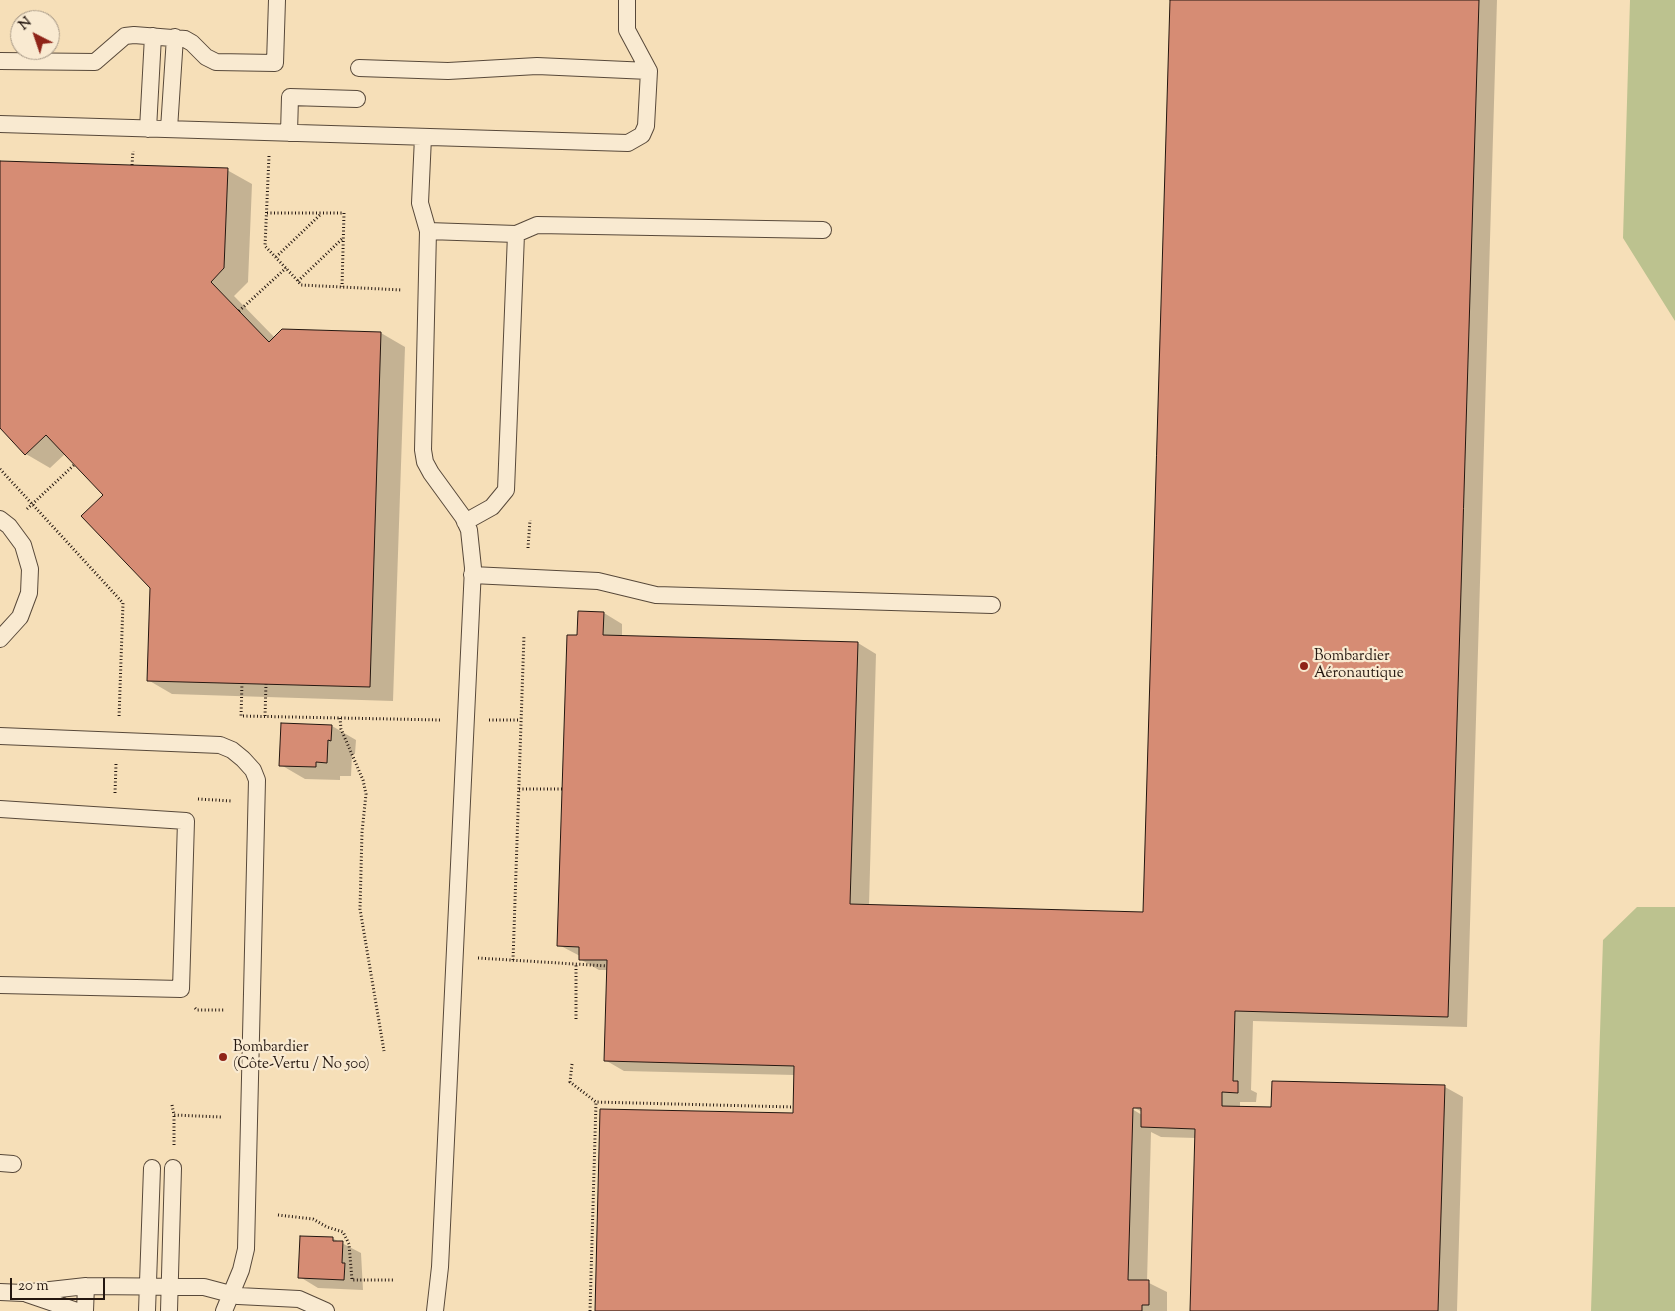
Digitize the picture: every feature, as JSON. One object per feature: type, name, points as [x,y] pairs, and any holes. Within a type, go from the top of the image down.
[{"type":"lane","points":[[0,61],[95,62],[125,36],[154,36],[175,37],[192,43],[206,57],[216,62],[275,63],[277,0]]},
{"type":"lane","points":[[0,124],[628,143],[642,135],[646,126],[649,71],[627,30],[627,0]]},
{"type":"lane","points":[[148,129],[154,36]]},
{"type":"lane","points":[[169,129],[175,37]]},
{"type":"lane","points":[[359,68],[448,71],[538,66],[649,71]]},
{"type":"lane","points":[[289,133],[290,97],[357,99]]},
{"type":"lane","points":[[423,137],[420,203],[428,231],[423,450],[431,473],[457,507],[465,522],[471,546],[472,575],[440,1267],[436,1311]]},
{"type":"lane","points":[[428,231],[516,234],[537,225],[823,230]]},
{"type":"lane","points":[[465,522],[492,507],[506,490],[516,234]]},
{"type":"lane","points":[[0,519],[9,526],[23,545],[30,568],[29,593],[20,617],[0,639]]},
{"type":"lane","points":[[472,575],[598,581],[656,595],[992,605]]},
{"type":"lane","points":[[0,736],[220,744],[244,759],[255,775],[257,790],[246,1249],[241,1270],[224,1311]]},
{"type":"lane","points":[[0,809],[186,821],[181,990],[0,985]]},
{"type":"lane","points":[[147,1311],[152,1168]]},
{"type":"lane","points":[[169,1311],[173,1168]]},
{"type":"lane","points":[[0,1292],[23,1293],[86,1286],[204,1288],[230,1294],[299,1299],[326,1311]]},
{"type":"lane","points":[[85,1311],[86,1286]]},
{"type":"lane","points":[[23,1293],[77,1311]]},
{"type":"path","points":[[132,165],[133,149]]},
{"type":"path","points":[[269,157],[265,246],[298,281],[302,285],[402,290]]},
{"type":"path","points":[[267,213],[344,213],[342,287]]},
{"type":"path","points":[[276,257],[322,213]]},
{"type":"path","points":[[298,281],[343,238]]},
{"type":"path","points":[[239,311],[286,268]]},
{"type":"path","points":[[33,504],[74,465]]},
{"type":"path","points":[[0,469],[123,604],[119,718]]},
{"type":"path","points":[[528,548],[530,520]]},
{"type":"path","points":[[514,960],[524,635]]},
{"type":"path","points":[[242,684],[241,716],[442,720]]},
{"type":"path","points":[[264,716],[266,684]]},
{"type":"path","points":[[340,718],[341,729],[364,780],[366,794],[362,832],[360,909],[384,1051]]},
{"type":"path","points":[[484,720],[520,720]]},
{"type":"path","points":[[518,789],[562,789]]},
{"type":"path","points":[[191,798],[232,801]]},
{"type":"path","points":[[475,958],[607,966]]},
{"type":"path","points":[[576,964],[576,1018]]},
{"type":"path","points":[[572,1064],[570,1082],[596,1102],[793,1107]]},
{"type":"path","points":[[590,1311],[596,1102]]},
{"type":"path","points":[[172,1106],[174,1115],[173,1168]]},
{"type":"path","points":[[174,1115],[221,1117]]},
{"type":"path","points":[[278,1215],[314,1219],[326,1227],[343,1232],[349,1244],[352,1280],[393,1280]]},
{"type":"green space","points":[[1630,0],[1675,0],[1675,321],[1623,238]]},
{"type":"green space","points":[[1637,907],[1675,907],[1675,1311],[1591,1311],[1603,940]]},
{"type":"building","name":"Bombardier Aéronautique","points":[[1170,0],[1479,0],[1448,1017],[1235,1011],[1233,1081],[1238,1081],[1238,1093],[1222,1092],[1222,1106],[1271,1107],[1272,1081],[1445,1085],[1438,1311],[1190,1311],[1195,1129],[1141,1127],[1141,1108],[1133,1108],[1128,1280],[1149,1280],[1149,1305],[1142,1305],[1142,1311],[595,1311],[600,1109],[793,1113],[794,1066],[604,1061],[607,960],[579,960],[579,947],[557,946],[567,635],[577,635],[578,611],[604,612],[603,635],[858,642],[850,904],[1143,912]]},
{"type":"building","points":[[0,161],[228,168],[224,268],[211,282],[269,342],[282,329],[381,332],[370,687],[147,681],[150,588],[81,516],[103,495],[46,435],[25,455],[0,428]]},
{"type":"building","points":[[281,723],[332,725],[331,741],[328,740],[327,763],[316,762],[316,767],[279,766]]},
{"type":"building","points":[[300,1236],[333,1237],[333,1241],[343,1241],[342,1263],[345,1263],[344,1280],[298,1278]]},
{"type":"place","name":"Bombardier Aéronautique","points":[[1304,666]]},
{"type":"place","name":"Bombardier (Côte-Vertu / No 500)","points":[[223,1057]]}]
